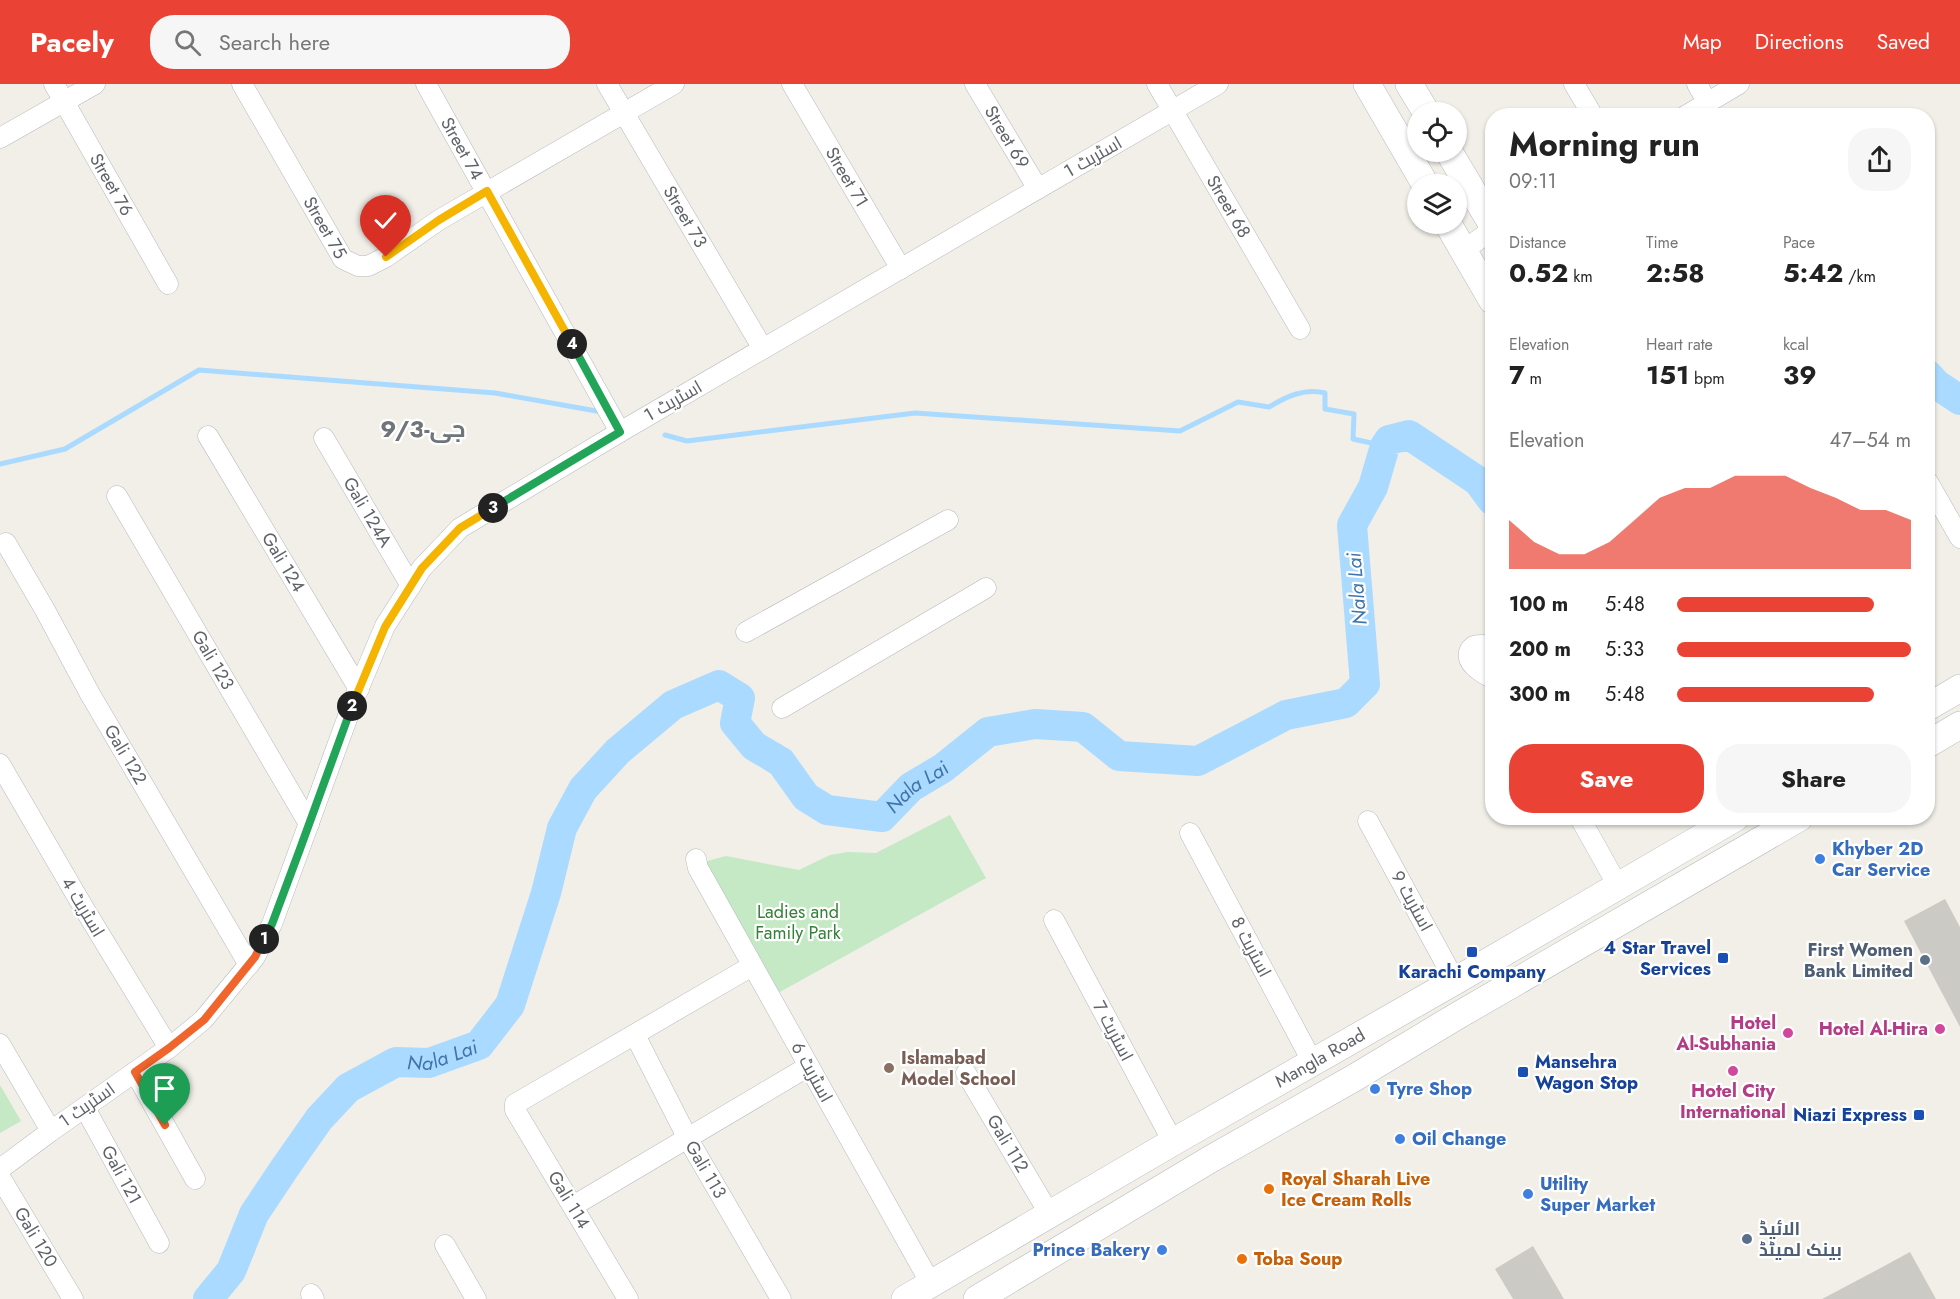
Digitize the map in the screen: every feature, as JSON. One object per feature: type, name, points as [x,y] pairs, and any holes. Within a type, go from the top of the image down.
[{"type":"main road","points":[[1367,84],[1419,174]]},
{"type":"main road","points":[[1409,84],[1420,102]]},
{"type":"main road","points":[[1455,162],[1485,212]]},
{"type":"main road","points":[[1454,234],[1485,288]]},
{"type":"main road","points":[[1935,703],[1960,688]]},
{"type":"main road","points":[[1935,740],[1960,725]]},
{"type":"main road","name":"Mangla Road","points":[[905,1299],[1312,1061],[1724,825]]},
{"type":"main road","name":"Mangla Road","points":[[977,1299],[1201,1165],[1354,1078],[1783,825]]},
{"type":"street","name":"Street 76","points":[[54,84],[168,284]]},
{"type":"street","points":[[0,138],[95,84]]},
{"type":"street","name":"Street 75","points":[[242,84],[343,259],[358,266],[368,266],[386,257],[439,220],[487,191],[674,84]]},
{"type":"street","name":"Street 74","points":[[426,84],[620,432]]},
{"type":"street","name":"Street 73","points":[[607,84],[763,350]]},
{"type":"street","name":"Street 71","points":[[792,84],[901,269]]},
{"type":"street","name":"Street 69","points":[[975,84],[1038,189]]},
{"type":"street","name":"Street 68","points":[[1157,84],[1300,329]]},
{"type":"street","name":"اسٹریٹ 1","points":[[0,1169],[169,1048],[204,1020],[255,957],[272,924],[359,689],[385,627],[422,568],[460,528],[620,432],[1218,84]]},
{"type":"street","points":[[1574,84],[1588,108]]},
{"type":"street","points":[[1697,84],[1707,102]]},
{"type":"street","points":[[1698,108],[1739,84]]},
{"type":"street","points":[[1464,250],[1485,235]]},
{"type":"street","name":"Gali 124","points":[[208,436],[359,689]]},
{"type":"street","name":"Gali 124A","points":[[324,438],[411,586]]},
{"type":"street","points":[[1935,494],[1960,538]]},
{"type":"street","name":"Gali 123","points":[[117,496],[309,824]]},
{"type":"street","points":[[746,632],[948,520]]},
{"type":"street","name":"Gali 122","points":[[6,543],[90,694],[249,965]]},
{"type":"street","points":[[782,708],[986,588]]},
{"type":"street","points":[[1485,649],[1483,645],[1477,645],[1471,648],[1469,654],[1470,662],[1485,674]]},
{"type":"street","name":"اسٹریٹ 4","points":[[0,764],[169,1048]]},
{"type":"street","name":"اسٹریٹ 9","points":[[1368,821],[1455,981]]},
{"type":"street","points":[[1584,825],[1618,886]]},
{"type":"street","name":"اسٹریٹ 8","points":[[1190,833],[1312,1061]]},
{"type":"street","name":"اسٹریٹ 6","points":[[696,859],[698,868],[752,966],[932,1284]]},
{"type":"street","name":"اسٹریٹ 7","points":[[1054,920],[1173,1142]]},
{"type":"street","points":[[635,1035],[752,966]]},
{"type":"street","name":"Gali 114","points":[[628,1299],[515,1110],[515,1104],[635,1035]]},
{"type":"street","name":"Gali 113","points":[[635,1035],[688,1139],[781,1299]]},
{"type":"street","points":[[0,1044],[51,1131]]},
{"type":"street","points":[[573,1206],[809,1065]]},
{"type":"street","points":[[135,1072],[195,1179]]},
{"type":"street","name":"Gali 112","points":[[966,1073],[1050,1215]]},
{"type":"street","name":"Gali 121","points":[[85,1108],[159,1243]]},
{"type":"street","name":"Gali 120","points":[[0,1177],[73,1299]]},
{"type":"street","points":[[445,1245],[476,1299]]},
{"type":"green space","name":"Ladies and Family Park","points":[[950,815],[986,878],[778,993],[704,862],[726,856],[799,870],[830,855],[848,852],[876,853]]},
{"type":"green space","points":[[0,1085],[21,1121],[0,1133]]},
{"type":"building","points":[[1945,899],[1960,927],[1960,1027],[1904,921]]},
{"type":"building","points":[[1533,1246],[1564,1299],[1513,1299],[1495,1269]]},
{"type":"building","points":[[1910,1252],[1936,1299],[1822,1299],[1875,1271]]},
{"type":"waterway","points":[[0,464],[65,449],[199,370],[495,393],[602,412]]},
{"type":"waterway","name":"Nala Lai","points":[[1935,383],[1960,400]]},
{"type":"waterway","points":[[665,435],[687,441],[915,413],[1180,431],[1238,402],[1269,407],[1289,396],[1303,392],[1318,392],[1325,393],[1325,409],[1354,414],[1353,439],[1385,446]]},
{"type":"waterway","name":"Nala Lai","points":[[208,1299],[231,1271],[254,1214],[319,1119],[348,1088],[396,1062],[429,1063],[479,1045],[510,1005],[546,893],[562,828],[583,789],[618,751],[673,705],[719,685],[740,698],[735,723],[754,746],[781,762],[806,797],[827,810],[882,817],[911,787],[943,768],[988,732],[1035,724],[1083,727],[1119,756],[1198,761],[1286,715],[1346,703],[1365,684],[1352,525],[1373,487],[1385,446],[1389,440],[1409,435],[1478,481],[1485,490]]},
{"type":"place","name":"Khyber 2D Car Service","points":[[1820,859]]},
{"type":"place","name":"Karachi Company","points":[[1472,952]]},
{"type":"place","name":"4 Star Travel Services","points":[[1723,958]]},
{"type":"place","name":"First Women Bank Limited","points":[[1925,960]]},
{"type":"place","name":"Hotel Al-Hira","points":[[1940,1029]]},
{"type":"place","name":"Hotel Al-Subhania","points":[[1788,1033]]},
{"type":"place","name":"Islamabad Model School","points":[[889,1068]]},
{"type":"place","name":"Hotel City International","points":[[1733,1071]]},
{"type":"place","name":"Mansehra Wagon Stop","points":[[1523,1072]]},
{"type":"place","name":"Tyre Shop","points":[[1375,1089]]},
{"type":"place","name":"Niazi Express","points":[[1919,1115]]},
{"type":"place","name":"Oil Change","points":[[1400,1139]]},
{"type":"place","name":"Royal Sharah Live Ice Cream Rolls","points":[[1269,1189]]},
{"type":"place","name":"Utility Super Market","points":[[1528,1194]]},
{"type":"place","name":"الائیڈ بینک لمیٹڈ","points":[[1747,1239]]},
{"type":"place","name":"Prince Bakery","points":[[1162,1250]]},
{"type":"place","name":"Toba Soup","points":[[1242,1259]]},
{"type":"district","name":"جی-9/3","points":[[423,428]]},
{"type":"route","points":[[165,1125],[135,1072],[204,1020],[255,957],[272,924],[355,697],[385,627],[422,568],[460,528],[620,432],[487,191],[439,220],[386,257]]}]
